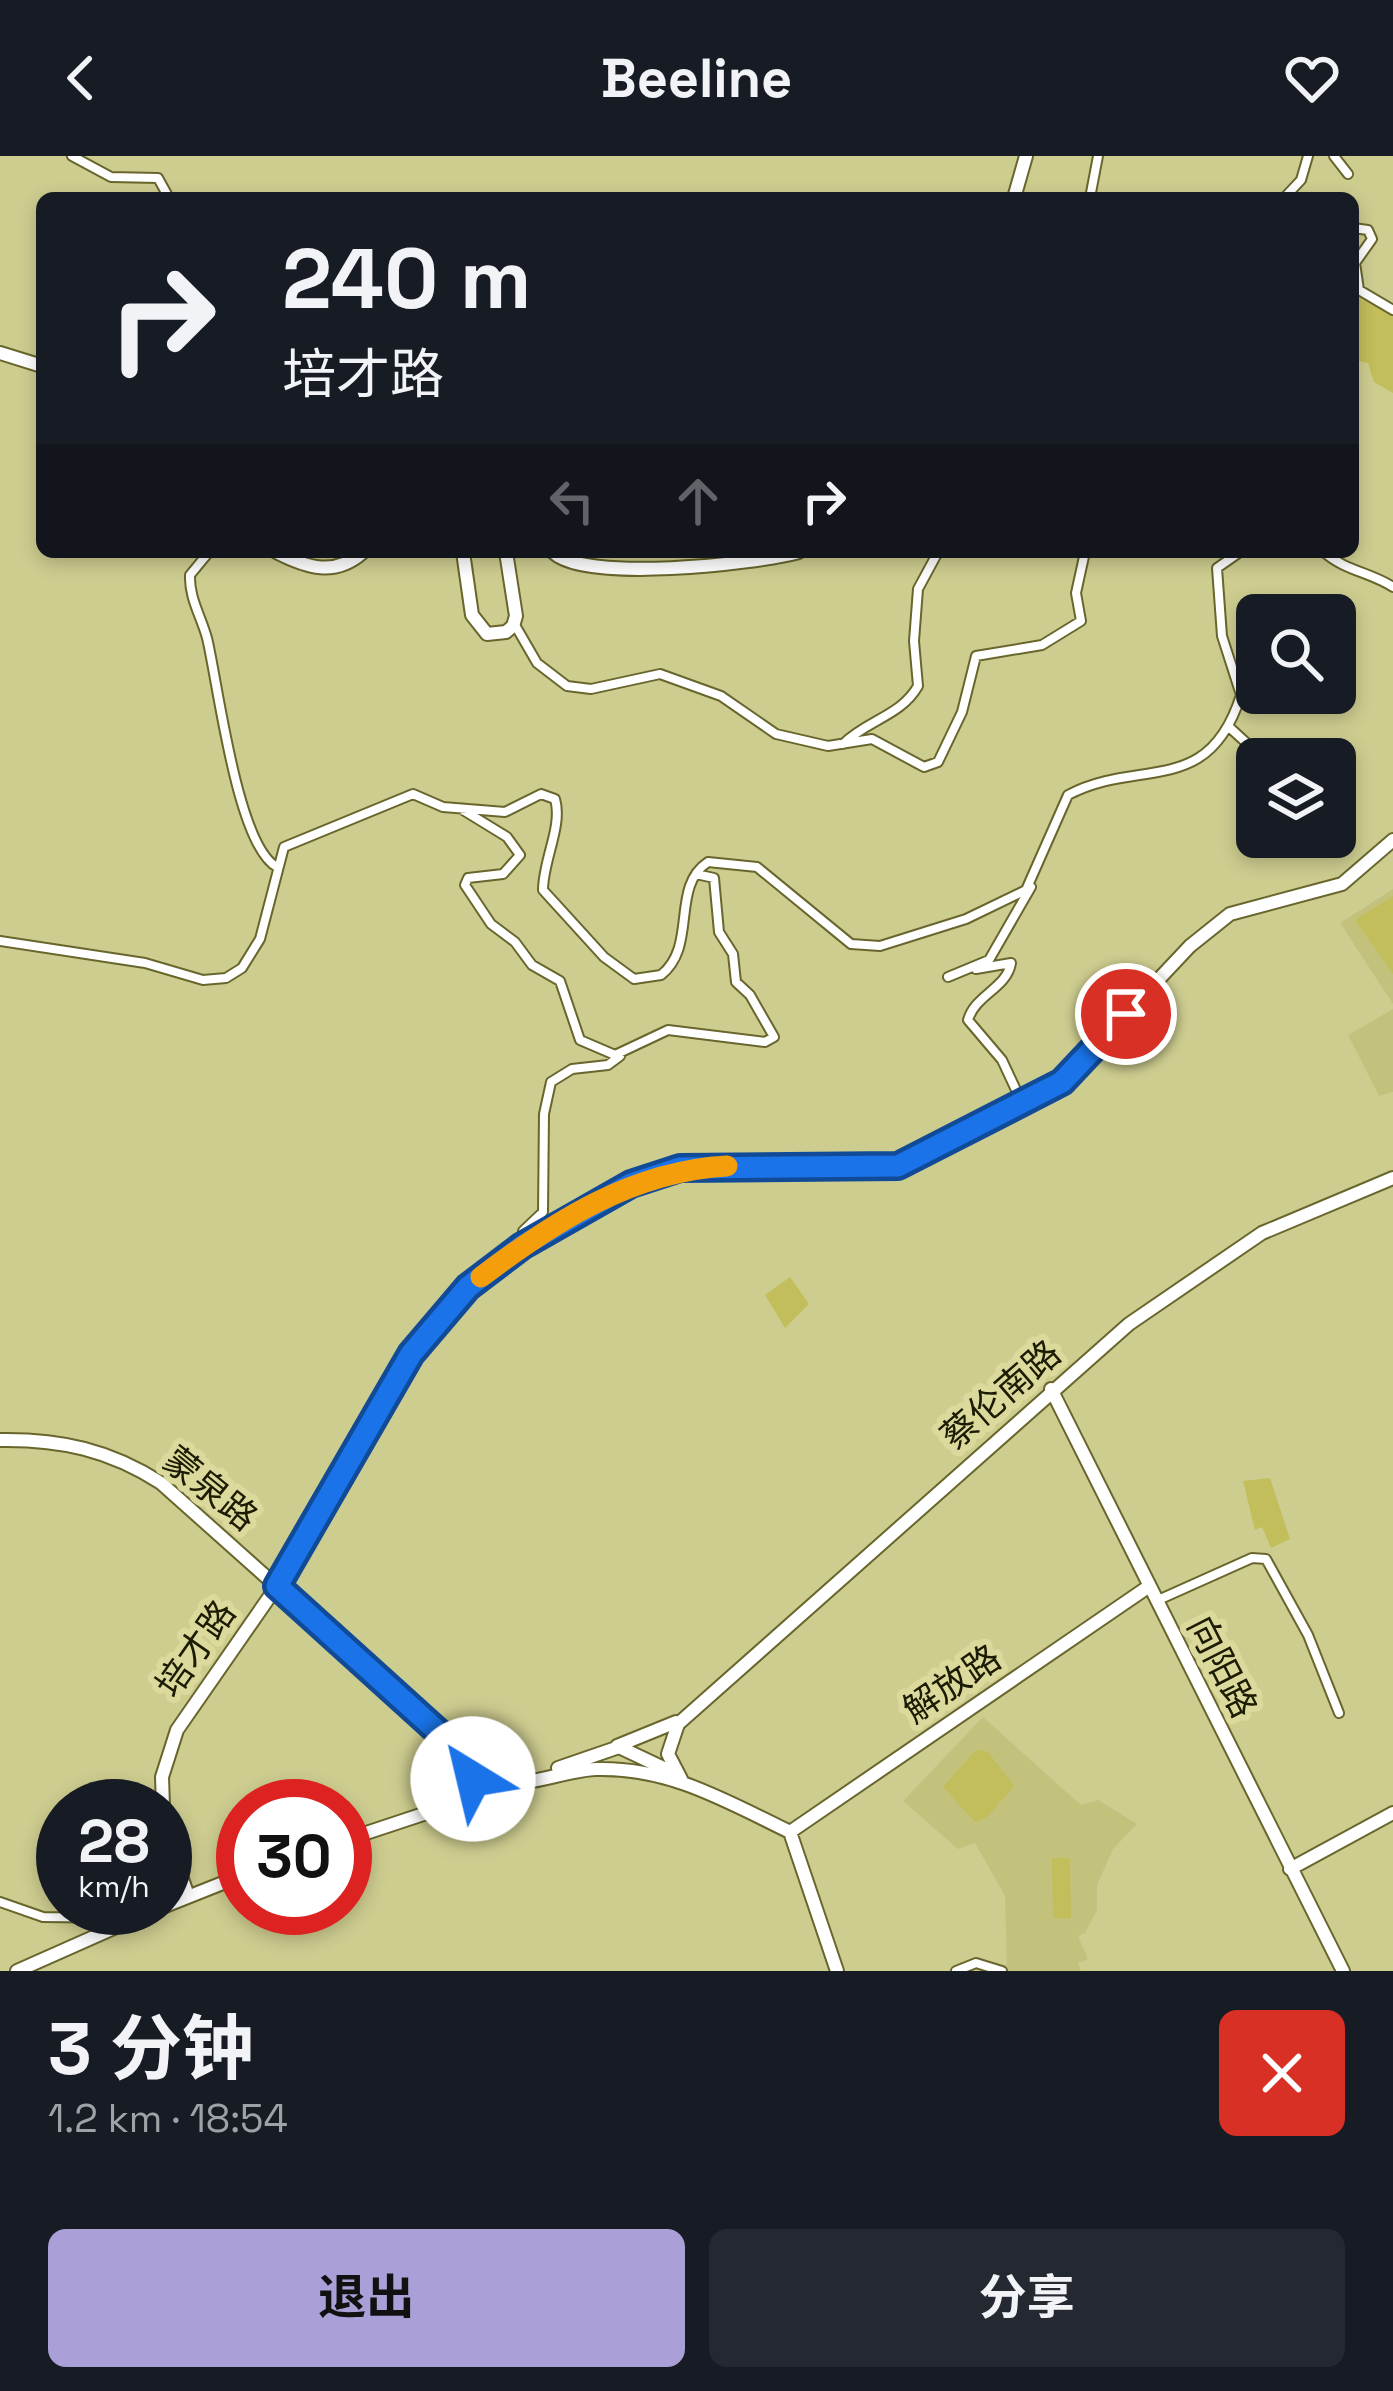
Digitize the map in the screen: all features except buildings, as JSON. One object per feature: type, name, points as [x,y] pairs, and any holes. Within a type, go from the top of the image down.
[{"type":"street","points":[[72,156],[111,177],[158,178],[166,192]]},
{"type":"street","points":[[1016,192],[1026,156]]},
{"type":"street","points":[[1091,192],[1099,156]]},
{"type":"street","points":[[1290,192],[1301,180],[1308,156]]},
{"type":"street","points":[[1334,156],[1348,174]]},
{"type":"street","points":[[1359,229],[1368,230],[1372,239],[1359,257]]},
{"type":"street","points":[[1359,290],[1393,310]]},
{"type":"street","points":[[0,353],[36,364]]},
{"type":"street","points":[[204,558],[190,575],[191,596],[206,634],[209,668],[248,819],[268,862],[277,867]]},
{"type":"street","points":[[293,558],[323,569],[343,566],[354,558]]},
{"type":"street","points":[[464,558],[478,627],[497,635],[513,623]]},
{"type":"street","points":[[507,558],[516,603],[513,623],[537,663],[567,686],[591,689],[660,674],[721,695],[776,734],[842,745],[872,739],[918,767],[938,762],[962,712],[976,656],[1042,645],[1081,622],[1076,593],[1084,558]]},
{"type":"street","points":[[565,558],[585,568],[712,565],[759,558]]},
{"type":"street","points":[[842,745],[862,726],[902,707],[918,686],[914,641],[918,589],[935,558]]},
{"type":"street","points":[[976,969],[1005,939],[1068,795],[1191,764],[1211,750],[1228,726],[1241,695],[1222,636],[1217,568],[1231,558]]},
{"type":"street","points":[[1330,558],[1340,567],[1372,574],[1393,587]]},
{"type":"street","points":[[1228,726],[1241,738]]},
{"type":"street","points":[[463,810],[505,812],[542,794],[555,799],[558,815],[545,859],[543,890],[604,957],[634,979],[661,975],[679,955],[696,874],[708,862],[757,867],[795,902],[865,948],[1001,905],[1033,880]]},
{"type":"street","points":[[0,941],[146,963],[214,982],[242,968],[260,939],[284,847],[404,795],[422,795],[463,810],[507,837],[520,855],[510,869],[468,878],[465,885],[474,891],[491,924],[515,942],[532,965],[560,981],[580,1040],[620,1054]]},
{"type":"street","name":"培才路","points":[[162,1779],[177,1730],[277,1586],[411,1354],[468,1287],[526,1243],[631,1184],[680,1168],[898,1166],[1062,1082],[1190,946],[1230,914],[1342,884],[1393,840]]},
{"type":"street","points":[[526,1243],[523,1231],[543,1212],[544,1114],[551,1082],[572,1069],[612,1063],[637,1041],[668,1030],[754,1042],[774,1037],[751,995],[736,982],[734,953],[719,932],[714,878],[696,874]]},
{"type":"street","points":[[948,977],[1011,963],[1010,974],[976,1003],[968,1020],[1002,1060],[1023,1105]]},
{"type":"street","name":"蔡伦南路","points":[[516,1783],[614,1748],[687,1715],[1051,1389],[1218,1259],[1262,1233],[1393,1178]]},
{"type":"street","name":"向阳路","points":[[1051,1389],[1343,1971]]},
{"type":"street","name":"蒙泉路","points":[[0,1440],[78,1445],[134,1466],[173,1493],[462,1753],[496,1780],[516,1783]]},
{"type":"street","points":[[1155,1601],[1252,1558],[1266,1558],[1308,1635],[1339,1713]]},
{"type":"street","name":"解放路","points":[[790,1832],[1148,1587]]},
{"type":"street","points":[[682,1780],[671,1766],[668,1747],[674,1729],[687,1715]]},
{"type":"street","points":[[614,1748],[632,1750],[790,1832],[837,1971]]},
{"type":"street","points":[[462,1753],[473,1779],[466,1800]]},
{"type":"street","points":[[450,1805],[464,1778],[462,1753]]},
{"type":"street","points":[[372,1831],[516,1783],[600,1769],[682,1780]]},
{"type":"street","points":[[1290,1869],[1393,1813]]},
{"type":"street","points":[[0,1902],[36,1915]]},
{"type":"street","points":[[17,1971],[97,1935]]},
{"type":"street","points":[[956,1971],[976,1963],[1002,1971]]},
{"type":"shaded area","points":[[1359,295],[1393,314],[1393,393],[1374,382],[1368,363],[1359,361]]},
{"type":"shaded area","points":[[1393,889],[1393,1004],[1340,923]]},
{"type":"shaded area","points":[[1393,896],[1393,974],[1355,920]]},
{"type":"shaded area","points":[[1393,1009],[1393,1092],[1379,1096],[1348,1035]]},
{"type":"shaded area","points":[[790,1277],[809,1304],[785,1328],[765,1295]]},
{"type":"shaded area","points":[[1270,1478],[1290,1539],[1271,1548],[1262,1527],[1255,1530],[1243,1481]]},
{"type":"shaded area","points":[[983,1717],[1081,1805],[1098,1800],[1137,1824],[1113,1849],[1097,1885],[1097,1910],[1085,1933],[1078,1936],[1088,1959],[1078,1963],[1081,1971],[1007,1971],[1005,1896],[975,1843],[958,1849],[903,1801]]},
{"type":"shaded area","points":[[976,1750],[988,1752],[1014,1786],[987,1817],[975,1822],[943,1787]]},
{"type":"shaded area","points":[[1052,1858],[1070,1858],[1071,1918],[1053,1918]]},
{"type":"slow traffic","points":[[481,1277],[522,1246],[631,1184],[680,1168],[727,1166]]},
{"type":"route","points":[[473,1779],[466,1757],[277,1586],[411,1354],[468,1287],[522,1246],[586,1208],[631,1184],[680,1168],[853,1171],[898,1166],[935,1152],[1062,1082],[1126,1014]]}]
